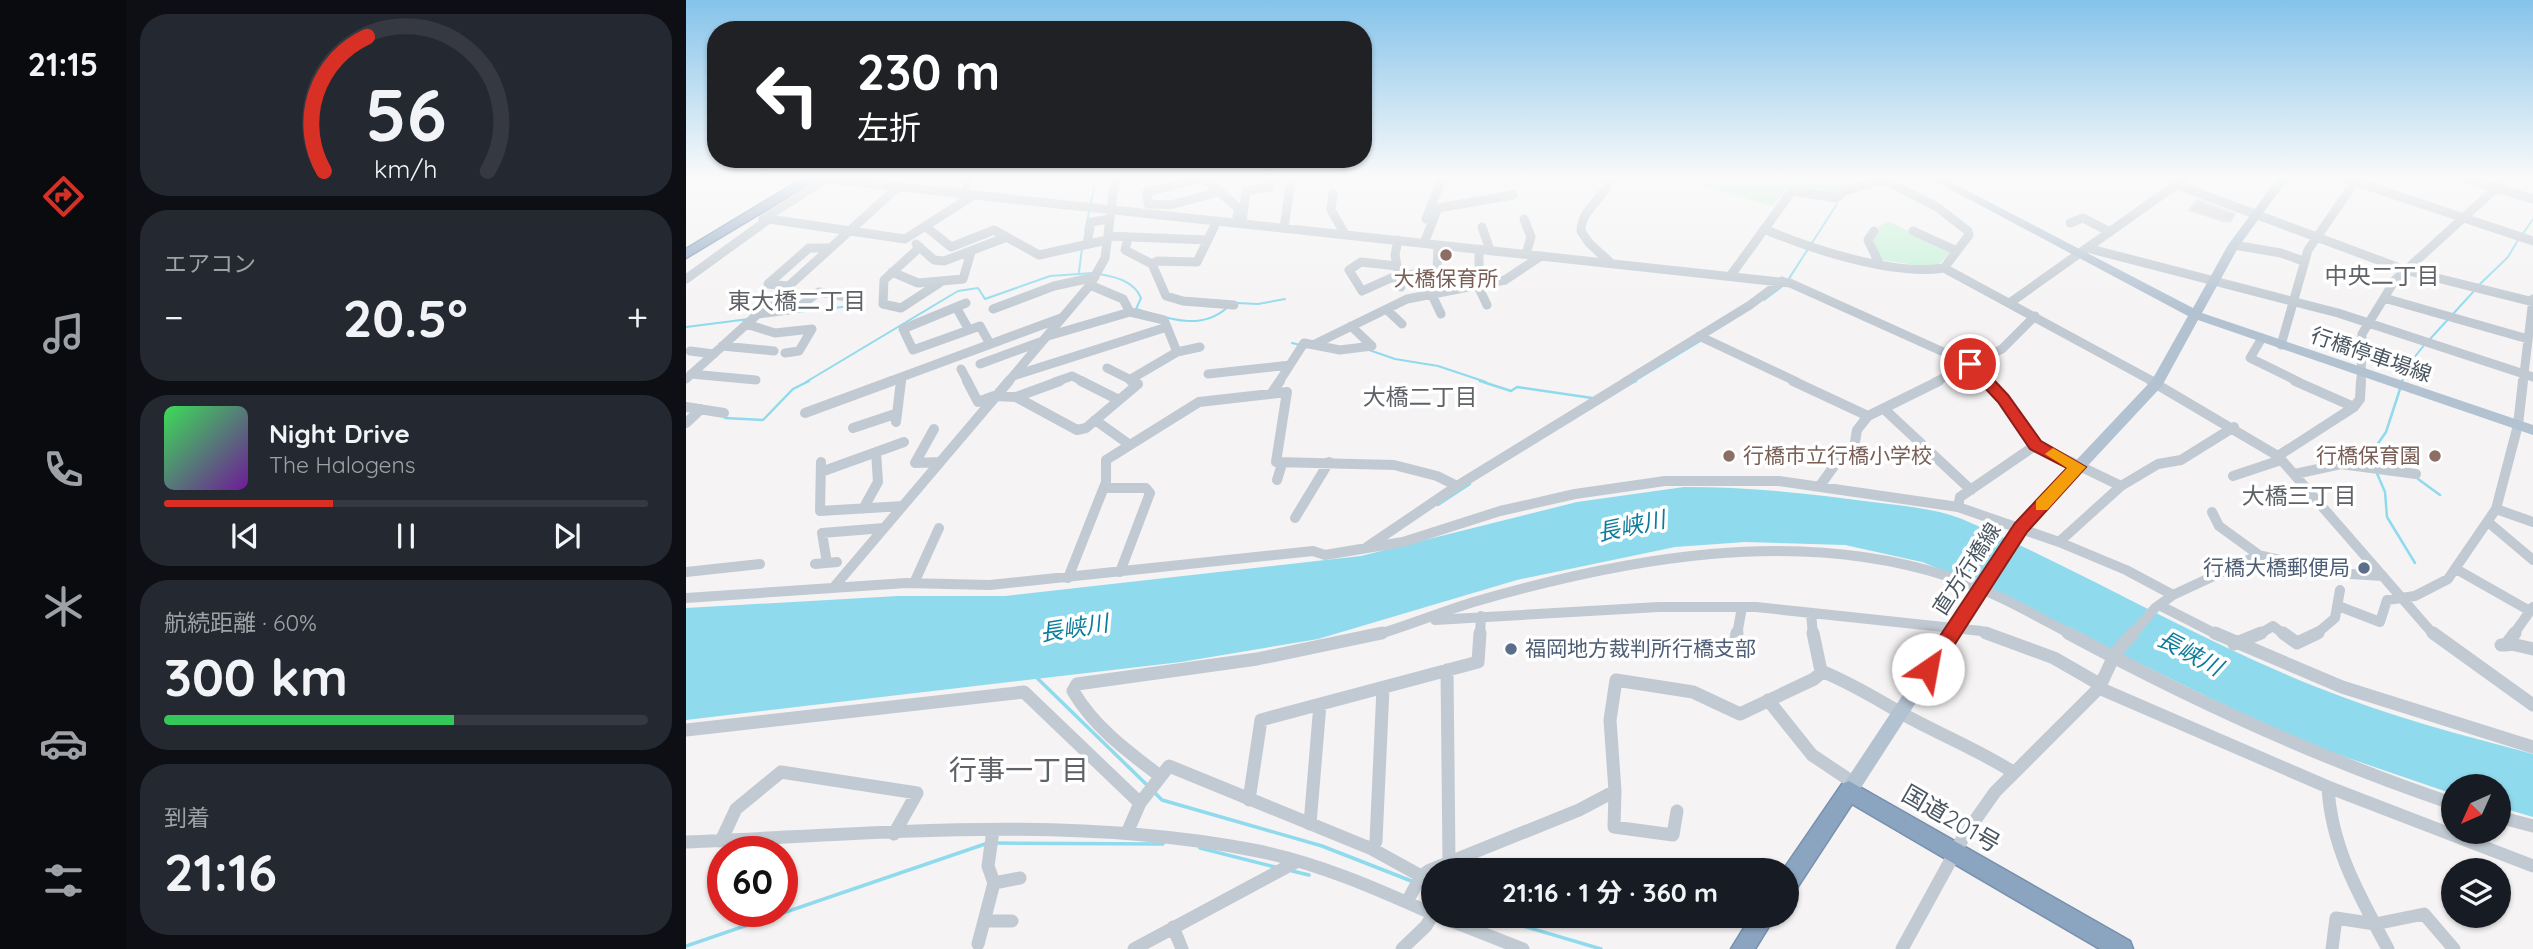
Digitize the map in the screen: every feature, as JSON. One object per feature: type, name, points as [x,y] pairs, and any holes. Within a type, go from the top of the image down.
[{"type":"highway","points":[[686,248],[726,223]]},
{"type":"highway","points":[[686,248],[731,223]]},
{"type":"highway","points":[[1799,865],[1852,787]]},
{"type":"highway","name":"国道201号","points":[[1852,787],[1956,852],[2122,949]]},
{"type":"highway","points":[[1742,949],[1756,928]]},
{"type":"main road","name":"行橋停車場線","points":[[2026,223],[2082,251],[2196,315],[2533,430]]},
{"type":"main road","name":"直方行橋線","points":[[1852,787],[2019,531],[2157,383],[2249,223]]},
{"type":"street","points":[[755,223],[751,226],[755,227]]},
{"type":"street","points":[[686,279],[761,223]]},
{"type":"street","points":[[790,223],[910,239],[938,261],[971,252],[1007,237]]},
{"type":"street","points":[[689,377],[858,223]]},
{"type":"street","points":[[905,239],[929,223]]},
{"type":"street","points":[[1087,244],[1091,223]]},
{"type":"street","points":[[834,587],[1092,281],[1105,258],[1110,223]]},
{"type":"street","points":[[1152,264],[1157,261],[1197,262],[1207,240],[1228,223]]},
{"type":"street","points":[[1200,273],[1229,223]]},
{"type":"street","points":[[1242,223],[1782,281],[1970,364],[1999,394],[2036,445],[2120,486]]},
{"type":"street","points":[[1284,228],[1285,223]]},
{"type":"street","points":[[1339,223],[1345,234]]},
{"type":"street","points":[[1421,243],[1427,223]]},
{"type":"street","points":[[1421,243],[1431,223]]},
{"type":"street","points":[[1526,223],[1531,237],[1526,254]]},
{"type":"street","points":[[1581,223],[1584,238],[1611,263]]},
{"type":"street","points":[[1731,275],[1768,223]]},
{"type":"street","points":[[1944,268],[1969,235],[1965,226],[1960,223]]},
{"type":"street","points":[[2093,223],[2110,232]]},
{"type":"street","points":[[2011,302],[2122,223]]},
{"type":"street","points":[[2280,223],[2405,270],[2533,301],[2528,340],[2528,375],[2518,425],[2496,509],[2488,522],[2448,579],[2404,599],[2387,600],[2379,622],[2341,607]]},
{"type":"street","points":[[2281,345],[2303,261],[2325,223]]},
{"type":"street","points":[[2233,476],[2280,458],[2354,407],[2362,393],[2362,334],[2405,270],[2456,223]]},
{"type":"street","points":[[2478,223],[2533,241]]},
{"type":"street","points":[[925,226],[951,247],[995,230],[1039,255],[1108,238],[1207,240]]},
{"type":"street","points":[[1482,227],[1490,250]]},
{"type":"street","points":[[1764,229],[1812,249],[1879,263],[1931,270],[1944,268],[2011,302],[2234,426],[2280,458],[2447,648],[2533,705]]},
{"type":"street","points":[[1874,231],[1868,240],[1879,263]]},
{"type":"street","points":[[1913,231],[1957,251]]},
{"type":"street","points":[[1128,237],[1125,250],[1152,264],[1163,293],[1170,298],[1234,305]]},
{"type":"street","points":[[1398,240],[1397,266],[1401,287]]},
{"type":"street","points":[[1397,266],[1361,262],[1349,270],[1362,291],[1398,276],[1437,270],[1438,245]]},
{"type":"street","points":[[2234,245],[2281,253],[2303,261]]},
{"type":"street","points":[[919,247],[884,280],[883,304],[901,308],[941,282]]},
{"type":"street","points":[[788,286],[768,284],[809,248],[830,248]]},
{"type":"street","points":[[1479,249],[1479,272]]},
{"type":"street","points":[[2082,251],[2294,300],[2528,375]]},
{"type":"street","points":[[892,272],[912,282],[963,279],[971,252]]},
{"type":"street","points":[[1312,345],[1407,299],[1505,279],[1541,256]]},
{"type":"street","points":[[993,309],[1054,286],[1092,281],[1123,299],[1130,312]]},
{"type":"street","points":[[1365,549],[1457,486],[1699,336],[1782,281]]},
{"type":"street","points":[[1478,286],[1487,305]]},
{"type":"street","points":[[757,314],[796,309],[820,292],[847,297]]},
{"type":"street","points":[[1432,295],[1441,314]]},
{"type":"street","points":[[2384,298],[2528,340]]},
{"type":"street","points":[[969,330],[961,305],[903,329],[913,351],[980,326],[989,344]]},
{"type":"street","points":[[1386,309],[1402,324]]},
{"type":"street","points":[[980,364],[1044,339],[1130,312],[1164,320],[1177,352]]},
{"type":"street","points":[[1819,487],[1837,462],[1854,448],[1857,430],[1868,416],[2002,349],[2035,316]]},
{"type":"street","points":[[805,413],[1062,317]]},
{"type":"street","points":[[723,346],[779,352],[799,351],[812,329],[775,333],[746,324]]},
{"type":"street","points":[[1270,394],[1304,343],[1340,350],[1372,346],[1351,326]]},
{"type":"street","points":[[1013,376],[1167,327]]},
{"type":"street","points":[[1699,336],[1868,416]]},
{"type":"street","points":[[2262,338],[2250,359],[2354,407]]},
{"type":"street","points":[[1131,379],[1177,352],[1200,347]]},
{"type":"street","points":[[691,350],[714,354]]},
{"type":"street","points":[[1208,374],[1290,365]]},
{"type":"street","points":[[1016,397],[1077,430],[1096,420],[1138,384],[1107,368]]},
{"type":"street","points":[[961,369],[978,402],[994,397],[1016,397],[1072,376],[1119,400]]},
{"type":"street","points":[[689,377],[756,380]]},
{"type":"street","points":[[853,428],[895,418],[901,378]]},
{"type":"street","points":[[1068,578],[1104,488],[1106,460],[1199,402],[1287,392],[1276,461],[1282,464],[1329,461],[1418,468],[1457,486]]},
{"type":"street","points":[[686,407],[724,413]]},
{"type":"street","points":[[686,423],[701,409]]},
{"type":"street","points":[[1884,409],[1971,490]]},
{"type":"street","points":[[1096,420],[1130,445]]},
{"type":"street","points":[[2059,542],[2120,486],[2158,464],[2181,460],[2234,426]]},
{"type":"street","points":[[934,429],[915,463],[940,463]]},
{"type":"street","points":[[902,506],[820,511],[821,467],[904,442]]},
{"type":"street","points":[[1958,507],[1960,497],[2036,445]]},
{"type":"street","points":[[863,509],[878,482],[876,452]]},
{"type":"street","points":[[1295,518],[1329,461]]},
{"type":"street","points":[[1277,480],[1282,464]]},
{"type":"street","points":[[2295,474],[2320,464],[2367,465],[2416,474]]},
{"type":"street","points":[[686,598],[914,583],[990,585],[1313,551],[1325,555],[1404,542],[1548,499],[1640,485],[1736,479],[1819,487],[1958,507],[2019,531],[2059,542],[2126,570],[2173,595]]},
{"type":"street","points":[[1104,488],[1146,488],[1150,493],[1120,572]]},
{"type":"street","points":[[2496,509],[2533,522]]},
{"type":"street","points":[[2212,512],[2219,526],[2259,555],[2335,573],[2361,577],[2382,576]]},
{"type":"street","points":[[2488,522],[2533,560]]},
{"type":"street","points":[[826,563],[822,533],[884,528]]},
{"type":"street","points":[[914,583],[939,528]]},
{"type":"street","points":[[1160,776],[1102,726],[1077,699],[1073,691],[1077,684],[1240,663],[1316,649],[1424,621],[1471,602],[1555,579],[1696,554],[1754,551],[1848,556],[1902,564],[1929,570],[1982,589],[2298,747],[2441,799]]},
{"type":"street","points":[[1902,949],[1956,852],[1995,792],[2073,717],[2100,687],[2115,656],[2157,607],[2173,595],[2259,555]]},
{"type":"street","points":[[686,572],[760,564]]},
{"type":"street","points":[[2458,565],[2531,609],[2504,644],[2533,649]]},
{"type":"street","points":[[2234,644],[2245,642],[2273,626],[2297,643],[2332,622],[2341,607],[2340,590]]},
{"type":"street","points":[[1249,800],[1261,720],[1478,662],[1474,617],[1467,607],[1471,602]]},
{"type":"street","points":[[1424,621],[1659,607],[1742,607],[1981,631],[2054,658],[2100,687],[2328,787],[2533,866]]},
{"type":"street","points":[[1735,640],[1742,607]]},
{"type":"street","points":[[2157,607],[2234,644],[2379,702],[2533,747]]},
{"type":"street","points":[[1811,613],[1813,638],[1822,672]]},
{"type":"street","points":[[1447,670],[1449,858]]},
{"type":"street","points":[[1677,811],[1673,835],[1614,827],[1615,791],[1610,720],[1616,680],[1693,692],[1735,714],[1744,713],[1814,679],[1822,672]]},
{"type":"street","points":[[1822,672],[1851,682],[2013,772]]},
{"type":"street","points":[[1372,849],[1376,841],[1383,688]]},
{"type":"street","points":[[686,730],[1024,692],[1143,800]]},
{"type":"street","points":[[1768,700],[1812,755],[1852,787]]},
{"type":"street","points":[[1310,824],[1320,704]]},
{"type":"street","points":[[1127,833],[1143,800],[1160,776],[1169,766],[1180,768],[1249,800],[1372,849],[1421,876],[1410,897]]},
{"type":"street","points":[[723,836],[736,809],[781,772],[918,793],[894,834]]},
{"type":"street","points":[[2328,787],[2328,813],[2341,855],[2388,949]]},
{"type":"street","points":[[1454,858],[1578,810],[1615,791]]},
{"type":"street","points":[[2511,820],[2533,826]]},
{"type":"street","points":[[978,944],[994,883],[988,866],[993,830]]},
{"type":"street","points":[[798,838],[993,830],[1127,833],[1219,842],[1338,873],[1410,897],[1421,905]]},
{"type":"street","points":[[686,842],[707,841]]},
{"type":"street","points":[[1134,949],[1271,878],[1296,862]]},
{"type":"street","points":[[994,883],[1020,878]]},
{"type":"street","points":[[2332,949],[2336,918],[2375,924],[2424,914],[2454,949]]},
{"type":"street","points":[[985,922],[1012,920]]},
{"type":"street","points":[[1173,927],[1182,949]]},
{"type":"street","points":[[1402,949],[1424,928]]},
{"type":"street","points":[[1470,928],[1523,949]]},
{"type":"green space","points":[[1893,223],[1952,251],[1935,268],[1882,260],[1872,239],[1878,233],[1879,226]]},
{"type":"water","name":"長峡川","points":[[1684,487],[1755,489],[1918,508],[1962,519],[2229,649],[2319,688],[2398,716],[2533,754],[2533,817],[2511,811],[2511,774],[2441,774],[2441,790],[2325,750],[2243,714],[1970,581],[1922,562],[1845,545],[1745,542],[1675,547],[1517,580],[1318,639],[1181,662],[686,720],[686,608],[898,596],[1005,596],[1361,556],[1577,502]]},
{"type":"waterway","points":[[1085,231],[1087,223]]},
{"type":"waterway","points":[[1788,280],[1825,223]]},
{"type":"waterway","points":[[2522,235],[2530,223]]},
{"type":"waterway","points":[[2479,285],[2508,257],[2518,240]]},
{"type":"waterway","points":[[1079,272],[1082,248]]},
{"type":"waterway","points":[[806,382],[958,291],[978,288],[985,299],[1050,276],[1093,273]]},
{"type":"waterway","points":[[1099,274],[1118,278],[1129,284],[1141,298],[1136,309],[1160,316],[1195,321],[1217,315],[1228,307]]},
{"type":"waterway","points":[[1764,300],[1784,285]]},
{"type":"waterway","points":[[2430,339],[2475,290]]},
{"type":"waterway","points":[[1237,303],[1258,304],[1285,299]]},
{"type":"waterway","points":[[797,312],[851,306],[862,301]]},
{"type":"waterway","points":[[686,327],[749,319]]},
{"type":"waterway","points":[[1633,382],[1702,340]]},
{"type":"waterway","points":[[1292,343],[1300,345]]},
{"type":"waterway","points":[[2402,382],[2406,368],[2425,344]]},
{"type":"waterway","points":[[1369,350],[1395,359],[1438,366],[1486,382]]},
{"type":"waterway","points":[[725,418],[763,420],[793,389],[809,381]]},
{"type":"waterway","points":[[1480,381],[1511,391],[1517,387],[1592,398]]},
{"type":"waterway","points":[[1630,384],[1636,381]]},
{"type":"waterway","points":[[2373,465],[2370,455],[2386,432],[2400,389]]},
{"type":"waterway","points":[[2378,445],[2405,468]]},
{"type":"waterway","points":[[2376,471],[2385,492],[2387,517],[2415,563]]},
{"type":"waterway","points":[[2418,479],[2440,495]]},
{"type":"waterway","points":[[1438,505],[1470,484]]},
{"type":"waterway","points":[[1034,675],[1147,785]]},
{"type":"waterway","points":[[1154,792],[1162,800],[1322,846],[1414,882]]},
{"type":"waterway","points":[[686,946],[988,843]]},
{"type":"waterway","points":[[994,843],[1163,844]]},
{"type":"waterway","points":[[1200,848],[1275,867]]},
{"type":"waterway","points":[[1292,871],[1309,875]]},
{"type":"waterway","points":[[1530,928],[1601,949]]},
{"type":"slow traffic","points":[[2041,506],[2078,467],[2053,454]]},
{"type":"place","name":"大橋保育所","points":[[1446,255]]},
{"type":"place","name":"行橋市立行橋小学校","points":[[1729,456]]},
{"type":"place","name":"行橋保育園","points":[[2435,456]]},
{"type":"place","name":"行橋大橋郵便局","points":[[2364,568]]},
{"type":"place","name":"福岡地方裁判所行橋支部","points":[[1511,649]]},
{"type":"district","name":"中央二丁目","points":[[2382,276]]},
{"type":"district","name":"東大橋二丁目","points":[[797,301]]},
{"type":"district","name":"大橋二丁目","points":[[1420,397]]},
{"type":"district","name":"大橋三丁目","points":[[2299,496]]},
{"type":"district","name":"行事一丁目","points":[[1019,770]]},
{"type":"route","points":[[1928,669],[2021,528],[2078,467],[2036,445],[1991,384],[1970,364]]}]
